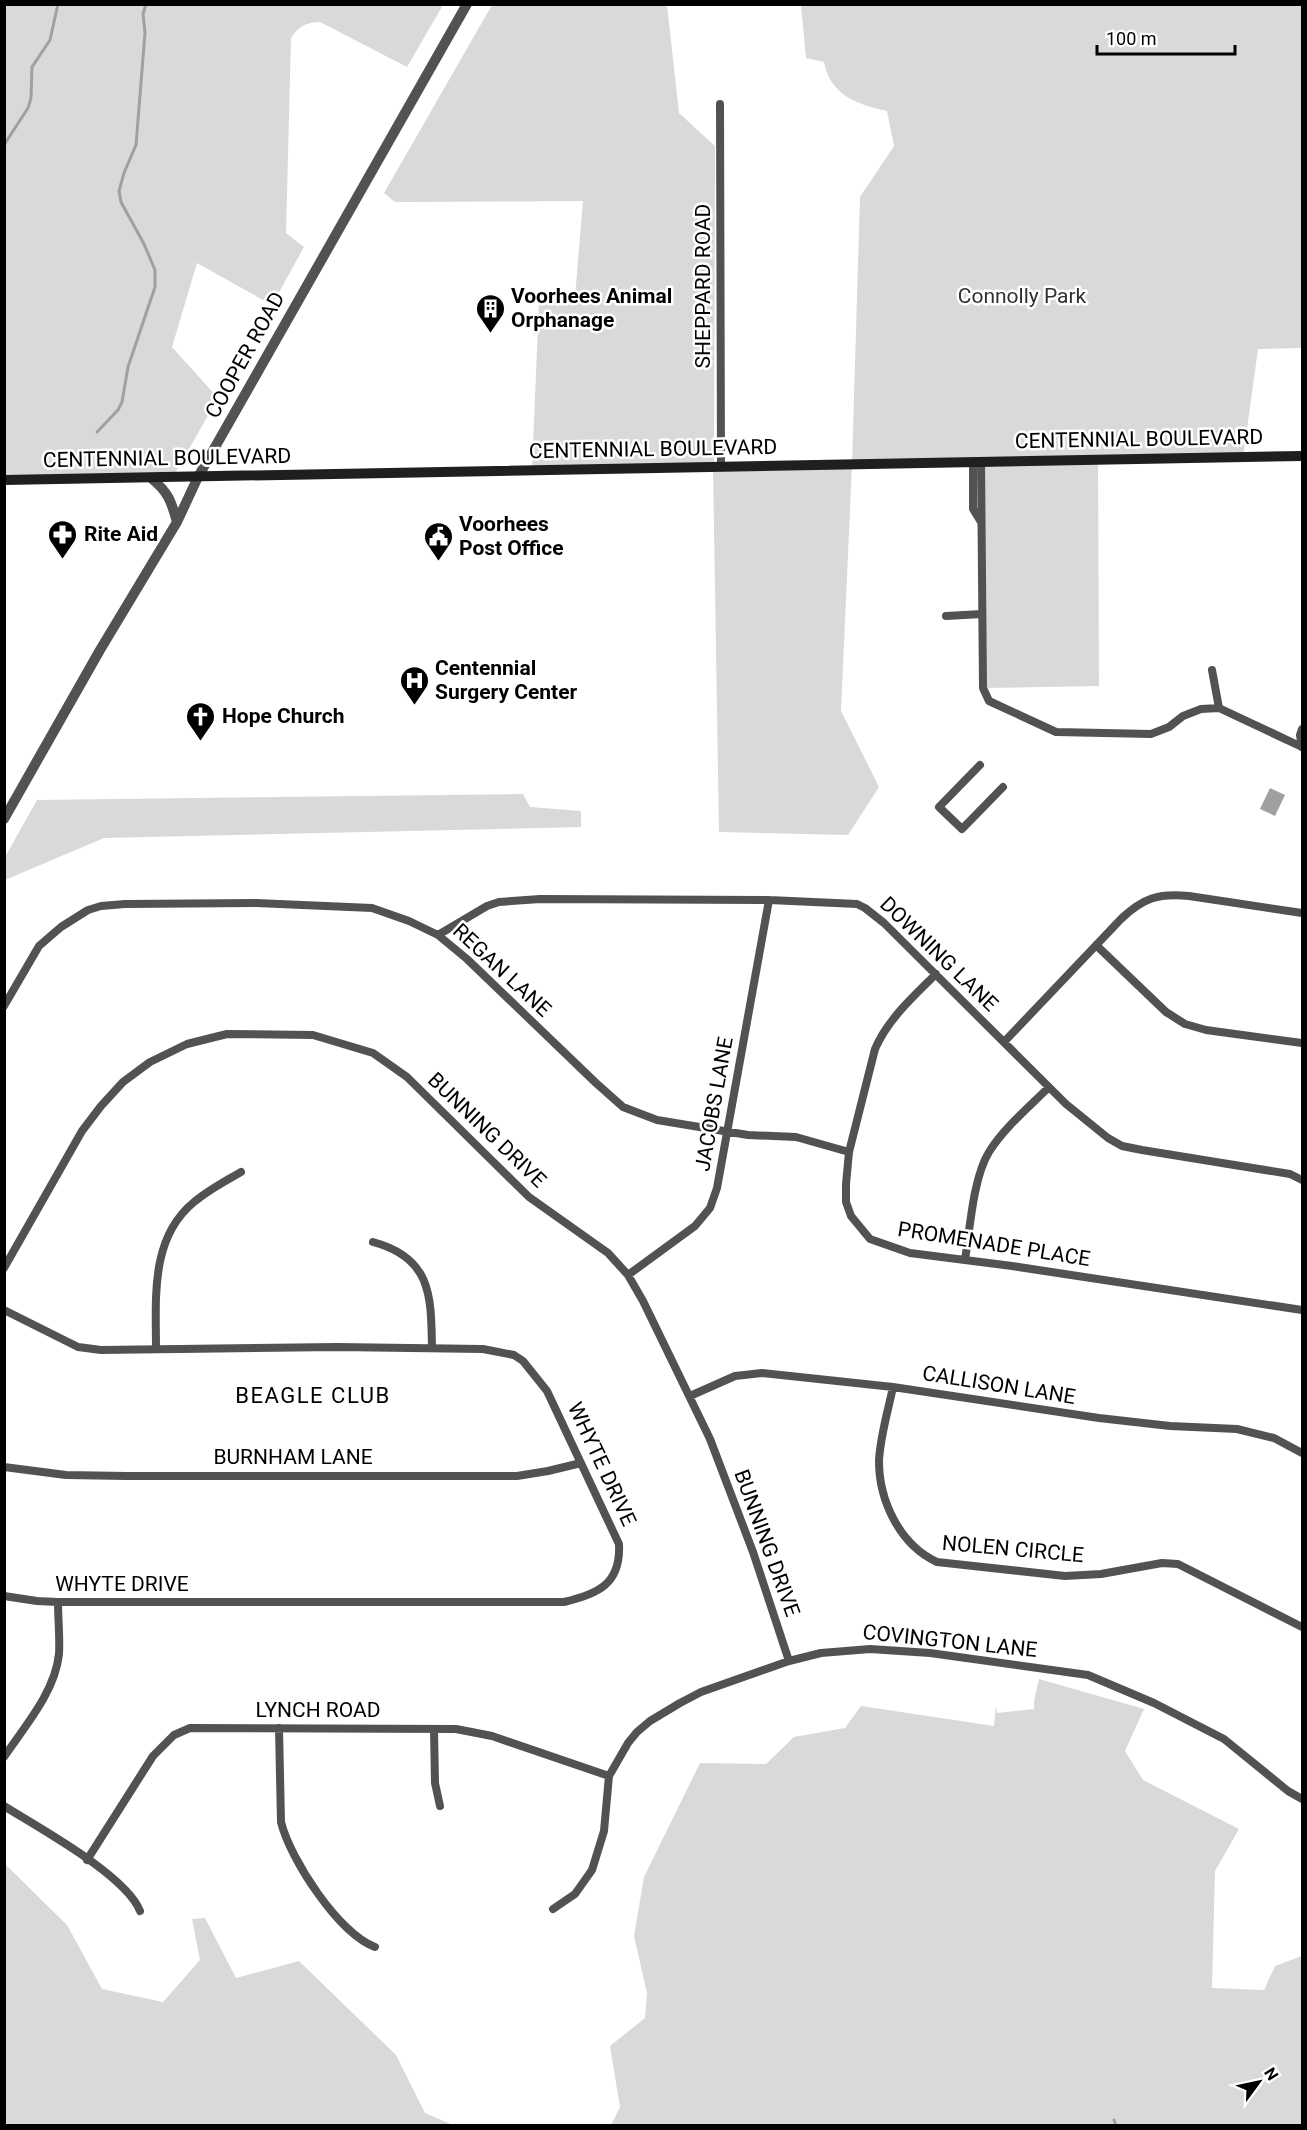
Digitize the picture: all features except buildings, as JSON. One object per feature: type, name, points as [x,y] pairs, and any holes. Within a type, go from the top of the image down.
[{"type":"main road","name":"CENTENNIAL BOULEVARD","points":[[4,480],[1302,456]]},
{"type":"street","name":"COOPER ROAD","points":[[4,819],[100,650],[177,522],[198,477],[467,4]]},
{"type":"street","name":"SHEPPARD ROAD","points":[[720,104],[721,467]]},
{"type":"street","points":[[977,462],[973,509],[982,524],[983,688],[989,701],[1056,732],[1151,734],[1201,709],[1219,708],[1302,747]]},
{"type":"street","points":[[151,478],[164,489],[171,500],[177,522]]},
{"type":"street","points":[[946,616],[982,614]]},
{"type":"street","points":[[1212,669],[1219,708]]},
{"type":"street","points":[[1302,729],[1300,735],[1302,747]]},
{"type":"street","points":[[980,765],[939,807],[962,829],[1003,787]]},
{"type":"street","points":[[1004,1041],[1135,906],[1152,898],[1170,894],[1302,913]]},
{"type":"street","name":"DOWNING LANE","points":[[438,935],[470,914],[499,902],[540,899],[769,900],[857,904],[884,923],[1049,1087],[1099,1131],[1122,1146],[1290,1174],[1302,1180]]},
{"type":"street","name":"JACOBS LANE","points":[[628,1275],[685,1235],[710,1208],[717,1188],[728,1132],[769,900]]},
{"type":"street","name":"REGAN LANE","points":[[4,1006],[39,945],[61,927],[88,910],[101,906],[256,903],[372,908],[410,921],[438,935],[467,958],[623,1107],[657,1120],[748,1135],[796,1137],[849,1152]]},
{"type":"street","points":[[1096,945],[1166,1012],[1185,1024],[1206,1030],[1302,1043]]},
{"type":"street","name":"PROMENADE PLACE","points":[[936,974],[902,1008],[880,1037],[849,1152],[846,1202],[851,1215],[870,1239],[910,1253],[1302,1310]]},
{"type":"street","name":"BUNNING DRIVE","points":[[4,1268],[82,1131],[101,1106],[135,1072],[150,1062],[187,1044],[227,1034],[313,1035],[373,1053],[407,1077],[529,1197],[608,1253],[628,1275],[710,1439],[753,1552],[789,1661]]},
{"type":"street","points":[[965,1260],[978,1178],[983,1164],[1004,1134],[1049,1087]]},
{"type":"street","points":[[156,1349],[157,1269],[170,1234],[185,1210],[194,1202],[241,1172]]},
{"type":"street","points":[[372,1242],[392,1247],[403,1254],[420,1274],[428,1289],[431,1304],[432,1348]]},
{"type":"street","name":"WHYTE DRIVE","points":[[4,1310],[78,1347],[101,1350],[338,1347],[501,1351],[523,1360],[547,1391],[620,1544],[618,1562],[608,1582],[590,1596],[564,1602],[58,1602],[4,1596]]},
{"type":"street","name":"CALLISON LANE","points":[[690,1396],[735,1376],[762,1373],[893,1387],[1099,1418],[1170,1426],[1237,1429],[1274,1438],[1302,1453]]},
{"type":"street","name":"NOLEN CIRCLE","points":[[893,1387],[881,1446],[881,1478],[896,1523],[914,1549],[924,1556],[936,1562],[1065,1576],[1101,1574],[1162,1563],[1178,1564],[1302,1627]]},
{"type":"street","name":"BURNHAM LANE","points":[[4,1467],[66,1475],[517,1476],[581,1463]]},
{"type":"street","points":[[4,1757],[39,1705],[54,1676],[58,1654],[58,1602]]},
{"type":"street","name":"COVINGTON LANE","points":[[553,1909],[575,1894],[592,1870],[604,1831],[609,1776],[628,1743],[650,1721],[702,1692],[789,1661],[821,1653],[870,1649],[930,1653],[1088,1675],[1154,1703],[1224,1739],[1288,1791],[1302,1799]]},
{"type":"street","name":"LYNCH ROAD","points":[[87,1860],[153,1756],[174,1735],[190,1728],[456,1729],[492,1736],[609,1776]]},
{"type":"street","points":[[279,1728],[281,1822],[284,1833],[302,1868],[326,1903],[356,1937],[375,1947]]},
{"type":"street","points":[[434,1729],[435,1783],[440,1806]]},
{"type":"street","points":[[4,1806],[108,1873],[127,1890],[140,1911]]},
{"type":"green space","points":[[4,5],[443,5],[407,67],[320,22],[303,26],[291,38],[286,233],[304,247],[272,305],[197,263],[172,347],[218,398],[173,477],[5,480]]},
{"type":"green space","points":[[492,5],[667,5],[679,113],[715,146],[714,467],[852,464],[841,711],[879,787],[848,835],[719,832],[713,467],[532,470],[539,301],[575,297],[583,201],[395,202],[384,193]]},
{"type":"green space","name":"Connolly Park","points":[[801,5],[1302,5],[1302,348],[1258,349],[1243,458],[1098,460],[1099,686],[983,688],[981,462],[852,464],[860,197],[894,146],[887,111],[847,97],[832,83],[824,62],[806,58]]},
{"type":"green space","points":[[523,794],[530,807],[581,811],[581,827],[104,838],[5,880],[5,857],[37,800]]},
{"type":"green space","points":[[1039,1679],[1144,1709],[1125,1751],[1143,1780],[1239,1829],[1215,1871],[1212,1988],[1264,1990],[1275,1966],[1302,1956],[1302,2125],[611,2125],[620,2107],[610,2046],[645,2018],[647,1993],[634,1936],[644,1877],[700,1763],[766,1764],[794,1737],[845,1728],[861,1706],[994,1726],[996,1705],[997,1713],[1034,1709]]},
{"type":"green space","points":[[4,1863],[67,1925],[102,1989],[163,2002],[200,1960],[192,1919],[205,1918],[236,1978],[299,1961],[396,2055],[425,2113],[453,2125],[5,2125]]},
{"type":"shaded area","points":[[1270,788],[1285,795],[1275,816],[1260,809]]},
{"type":"waterway","points":[[4,145],[28,108],[31,98],[32,67],[50,40],[58,4]]},
{"type":"waterway","points":[[97,432],[118,410],[122,402],[128,367],[155,287],[155,270],[121,202],[119,191],[136,145],[145,33],[143,14],[146,4]]},
{"type":"waterway","points":[[1114,2120],[1116,2126]]},
{"type":"place","name":"Voorhees Animal Orphanage","points":[[490,334]]},
{"type":"place","name":"Rite Aid","points":[[63,560]]},
{"type":"place","name":"Voorhees Post Office","points":[[438,562]]},
{"type":"place","name":"Centennial Surgery Center","points":[[414,706]]},
{"type":"place","name":"Hope Church","points":[[201,742]]},
{"type":"district","name":"BEAGLE CLUB","points":[[313,1395]]}]
